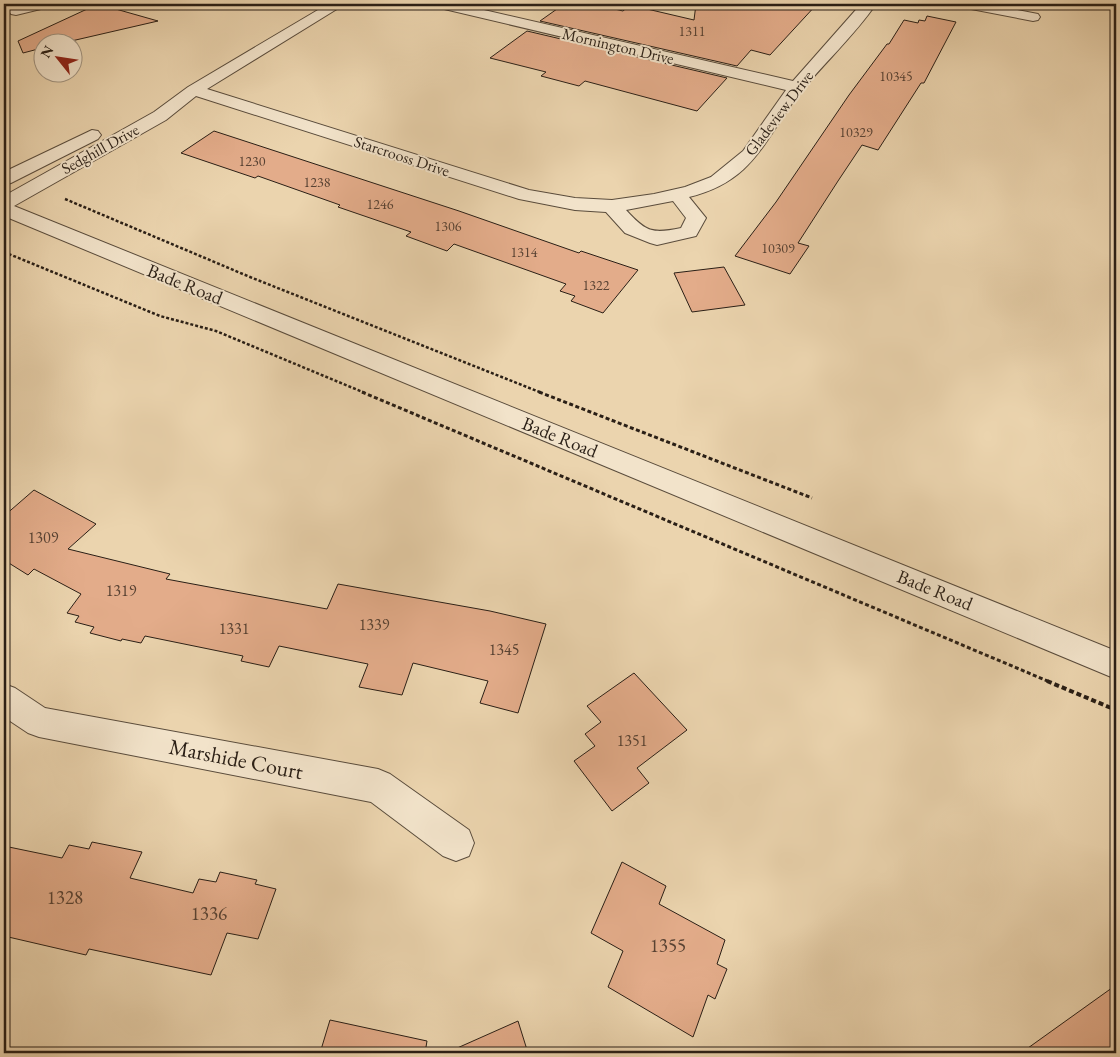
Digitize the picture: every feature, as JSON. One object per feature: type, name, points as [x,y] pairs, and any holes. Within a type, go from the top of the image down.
[{"type":"street","points":[[16,11],[44,4]]},
{"type":"street","name":"Sedghill Drive","points":[[4,204],[160,116],[194,90],[338,4]]},
{"type":"street","name":"Mornington Drive","points":[[440,4],[796,87]]},
{"type":"street","name":"Gladeview Drive","points":[[612,206],[654,200],[718,181],[749,155],[796,87],[869,4]]},
{"type":"street","points":[[966,4],[1033,17]]},
{"type":"street","name":"Sedghill Drive","points":[[4,179],[92,135],[194,90]]},
{"type":"street","name":"Starcrooss Drive","points":[[194,90],[526,195],[575,204],[612,206]]},
{"type":"street","points":[[612,206],[632,229],[657,239],[689,232],[696,218],[677,194]]},
{"type":"street","name":"Bade Road","points":[[4,209],[1116,665]]},
{"type":"street","name":"Marshide Court","points":[[4,699],[39,722],[378,786],[456,843]]},
{"type":"path","points":[[63,198],[226,268],[812,498]]},
{"type":"path","points":[[4,252],[160,316],[216,331],[270,353],[1116,710]]},
{"type":"building","points":[[98,4],[158,21],[82,39],[82,32],[37,32]]},
{"type":"building","points":[[564,4],[594,4],[623,11],[630,5],[694,20],[696,4],[817,4],[770,55],[751,50],[737,66],[540,21]]},
{"type":"building","points":[[927,16],[956,22],[924,83],[921,83],[878,150],[862,145],[838,181],[798,243],[809,246],[790,274],[735,256],[776,202],[849,95],[887,44],[889,44],[904,20],[918,23],[919,20],[925,21]]},
{"type":"building","points":[[527,31],[727,78],[697,111],[585,81],[579,86],[541,76],[546,72],[490,58]]},
{"type":"building","points":[[32,35],[32,51],[23,53],[18,41]]},
{"type":"building","points":[[214,131],[459,211],[579,253],[581,251],[638,270],[603,313],[571,301],[575,296],[560,291],[566,284],[454,244],[447,251],[406,236],[411,232],[338,207],[340,205],[258,176],[255,178],[181,153]]},
{"type":"building","points":[[724,267],[745,305],[692,312],[674,273]]},
{"type":"building","points":[[34,490],[96,524],[68,549],[170,574],[166,579],[327,609],[338,584],[490,611],[546,624],[518,713],[480,703],[488,681],[413,663],[402,695],[359,687],[368,664],[279,646],[269,667],[241,661],[243,656],[145,636],[141,643],[122,639],[121,641],[90,633],[94,627],[75,622],[79,616],[67,613],[81,594],[34,569],[28,575],[4,560],[4,516]]},
{"type":"building","points":[[634,673],[687,730],[637,768],[649,783],[612,811],[574,761],[595,746],[585,734],[601,722],[587,706]]},
{"type":"building","points":[[92,842],[142,852],[130,878],[193,893],[199,879],[216,882],[220,872],[257,880],[255,884],[276,889],[258,939],[227,933],[211,975],[89,949],[86,955],[4,936],[4,846],[62,858],[69,845],[89,849]]},
{"type":"building","points":[[622,862],[666,886],[659,904],[725,940],[717,964],[727,969],[715,999],[708,995],[693,1037],[608,987],[623,951],[591,933]]},
{"type":"building","points":[[1116,985],[1116,1053],[1021,1053]]},
{"type":"building","points":[[330,1020],[427,1041],[425,1053],[320,1053]]},
{"type":"building","points":[[518,1021],[528,1053],[446,1053]]}]
